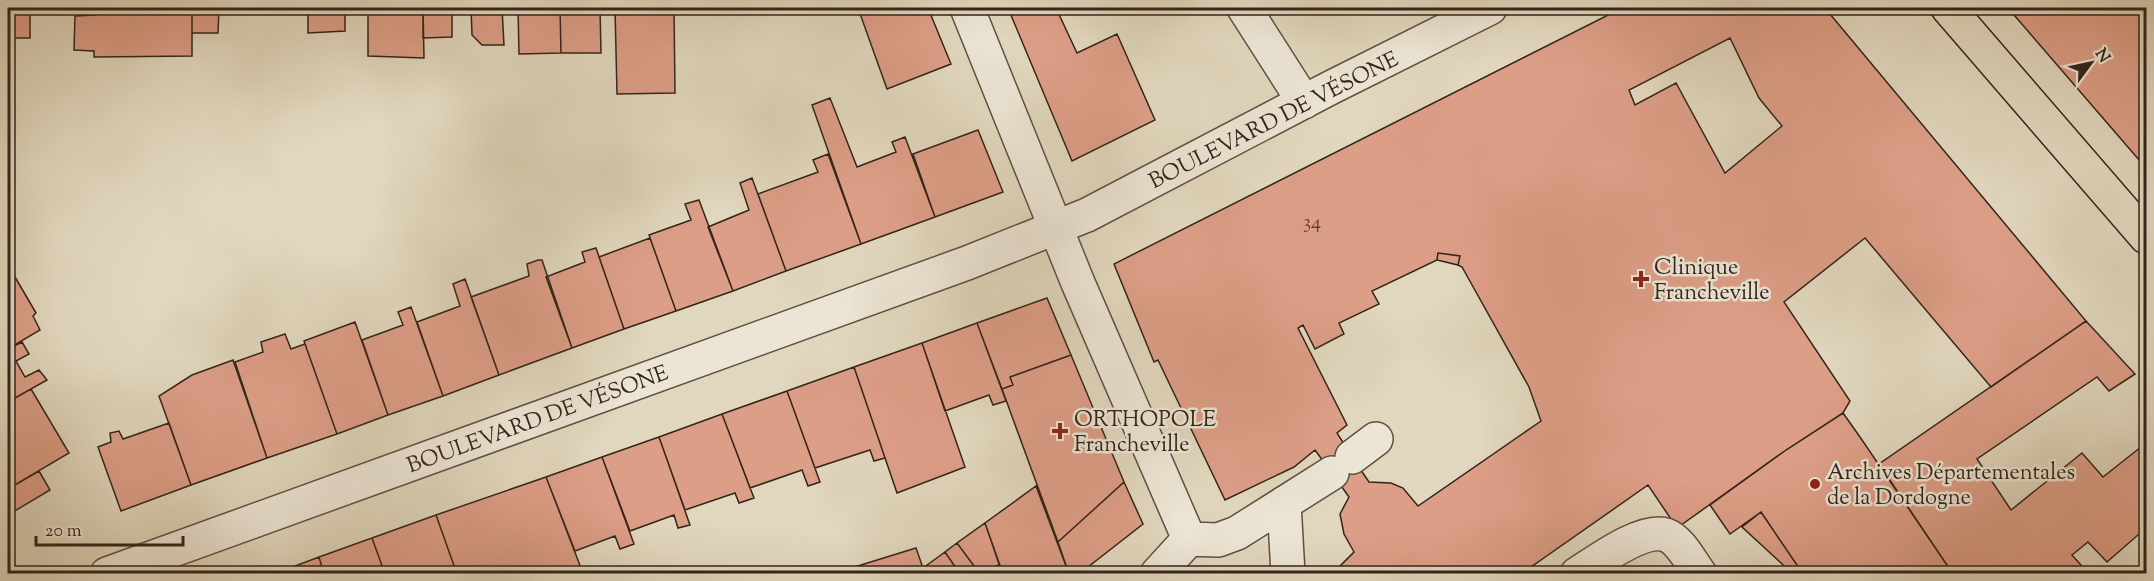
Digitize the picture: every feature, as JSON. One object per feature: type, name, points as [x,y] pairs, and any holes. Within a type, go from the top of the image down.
[{"type":"main road","points":[[1948,8],[2146,237]]},
{"type":"street","points":[[967,8],[1056,229],[1189,539]]},
{"type":"street","points":[[1244,8],[1304,102]]},
{"type":"street","name":"BOULEVARD DE VÉSONE","points":[[107,573],[968,263],[1056,229],[1490,8]]},
{"type":"street","points":[[1157,573],[1189,539],[1218,540],[1237,533],[1353,456]]},
{"type":"street","points":[[1284,503],[1288,573]]},
{"type":"street","points":[[1577,573],[1640,537],[1653,534],[1666,535],[1679,546],[1700,573]]},
{"type":"building","points":[[8,8],[30,8],[30,38],[8,38]]},
{"type":"building","points":[[95,8],[192,8],[192,56],[94,57],[94,51],[74,50],[75,16],[95,15]]},
{"type":"building","points":[[192,8],[219,8],[218,33],[192,33]]},
{"type":"building","points":[[308,8],[345,8],[345,31],[308,33]]},
{"type":"building","points":[[368,8],[423,8],[424,58],[368,56]]},
{"type":"building","points":[[423,8],[452,8],[452,37],[423,38]]},
{"type":"building","points":[[471,8],[502,8],[504,45],[482,45],[472,35]]},
{"type":"building","points":[[518,8],[560,8],[561,53],[519,54]]},
{"type":"building","points":[[560,8],[600,8],[601,53],[561,53]]},
{"type":"building","points":[[615,8],[674,8],[675,93],[617,94]]},
{"type":"building","points":[[858,8],[928,8],[951,64],[887,89]]},
{"type":"building","points":[[1008,8],[1056,8],[1077,53],[1117,34],[1155,120],[1072,161]]},
{"type":"building","name":"Clinique Francheville","points":[[1622,8],[1825,8],[2086,321],[1991,387],[1865,238],[1784,302],[1850,401],[1843,413],[1786,450],[1677,528],[1648,485],[1521,574],[1332,574],[1354,552],[1344,534],[1340,514],[1349,497],[1315,450],[1294,467],[1225,500],[1158,360],[1154,362],[1114,264]],"holes":[[[1730,38],[1759,98],[1782,126],[1725,173],[1676,83],[1635,105],[1629,90]],[[1438,253],[1460,256],[1458,265],[1462,267],[1529,387],[1541,421],[1418,506],[1403,488],[1391,483],[1369,482],[1352,457],[1337,433],[1347,425],[1298,328],[1303,325],[1315,349],[1344,334],[1339,323],[1379,304],[1372,291],[1437,260]]]},
{"type":"building","points":[[2008,8],[2146,8],[2146,168]]},
{"type":"building","points":[[830,98],[857,167],[896,152],[892,142],[905,137],[935,217],[861,244],[812,105]]},
{"type":"building","points":[[978,130],[1003,192],[935,217],[913,154]]},
{"type":"building","points":[[828,154],[861,244],[786,271],[758,194],[818,172],[813,160]]},
{"type":"building","points":[[752,178],[786,271],[733,291],[708,227],[749,210],[740,183]]},
{"type":"building","points":[[699,200],[733,291],[676,311],[649,235],[691,220],[685,204]]},
{"type":"building","points":[[650,238],[676,311],[624,329],[599,257]]},
{"type":"building","points":[[596,248],[624,329],[572,348],[546,277],[585,262],[582,252]]},
{"type":"building","points":[[1438,253],[1460,256],[1458,265],[1437,260]]},
{"type":"building","points":[[542,260],[572,348],[499,375],[471,297],[529,276],[527,264]]},
{"type":"building","points":[[8,265],[36,313],[33,316],[40,330],[8,349]]},
{"type":"building","points":[[465,279],[499,375],[443,396],[417,322],[460,306],[453,284]]},
{"type":"building","points":[[1047,298],[1071,355],[1010,377],[1013,385],[1002,389],[977,323]]},
{"type":"building","points":[[411,307],[443,396],[388,415],[362,340],[403,325],[398,312]]},
{"type":"building","points":[[2086,321],[2135,374],[2109,391],[2097,377],[1977,459],[2011,510],[2082,453],[2103,477],[2146,443],[2146,528],[2107,562],[2088,542],[2072,555],[2089,574],[1953,574],[1879,464]]},
{"type":"building","points":[[355,322],[388,415],[337,434],[304,341]]},
{"type":"building","points":[[977,323],[1006,401],[993,405],[989,395],[945,411],[922,343]]},
{"type":"building","points":[[285,334],[291,349],[305,344],[337,434],[267,458],[235,362],[263,352],[261,342]]},
{"type":"building","points":[[22,342],[29,354],[16,361],[25,377],[39,370],[47,380],[8,402],[8,349]]},
{"type":"building","points":[[922,343],[965,467],[897,493],[854,367]]},
{"type":"building","name":"ORTHOPOLE Francheville","points":[[1071,355],[1124,482],[1058,542],[1002,389],[1013,385],[1010,377]]},
{"type":"building","points":[[233,360],[267,458],[191,485],[159,396],[192,375]]},
{"type":"building","points":[[854,367],[885,458],[874,461],[870,450],[815,468],[787,391]]},
{"type":"building","points":[[31,389],[69,453],[8,489],[8,402]]},
{"type":"building","points":[[787,391],[820,482],[808,486],[802,470],[750,488],[722,414]]},
{"type":"building","name":"Archives Départementales de la Dordogne","points":[[1843,413],[1953,574],[1803,574],[1761,512],[1730,534],[1710,505],[1786,450]]},
{"type":"building","points":[[722,414],[754,498],[739,503],[735,493],[685,510],[659,437]]},
{"type":"building","points":[[169,423],[191,485],[121,511],[98,447],[111,442],[110,433],[119,431],[123,439]]},
{"type":"building","points":[[659,437],[690,525],[678,528],[674,515],[630,531],[602,457]]},
{"type":"building","points":[[602,457],[634,544],[620,549],[615,536],[575,551],[546,477]]},
{"type":"building","points":[[39,471],[50,490],[13,512],[8,502],[8,489]]},
{"type":"building","points":[[546,477],[581,568],[575,570],[576,574],[457,574],[436,515]]},
{"type":"building","points":[[1124,482],[1143,524],[1079,574],[1069,574],[1058,542]]},
{"type":"building","points":[[1036,486],[1069,574],[1003,574],[985,523]]},
{"type":"building","points":[[1761,512],[1803,574],[1793,574],[1742,527]]},
{"type":"building","points":[[436,515],[457,574],[385,574],[372,538]]},
{"type":"building","points":[[985,523],[999,564],[987,574],[980,574],[957,543]]},
{"type":"building","points":[[372,538],[385,574],[324,574],[319,557]]},
{"type":"building","points":[[957,543],[980,574],[960,574],[945,552]]},
{"type":"building","points":[[916,548],[923,568],[915,574],[850,574],[848,569]]},
{"type":"building","points":[[945,552],[960,574],[925,574],[923,568]]},
{"type":"building","points":[[319,557],[324,574],[274,574]]},
{"type":"place","name":"Clinique Francheville","points":[[1641,279]]},
{"type":"place","name":"ORTHOPOLE Francheville","points":[[1060,431]]},
{"type":"place","name":"Archives Départementales de la Dordogne","points":[[1815,484]]}]
